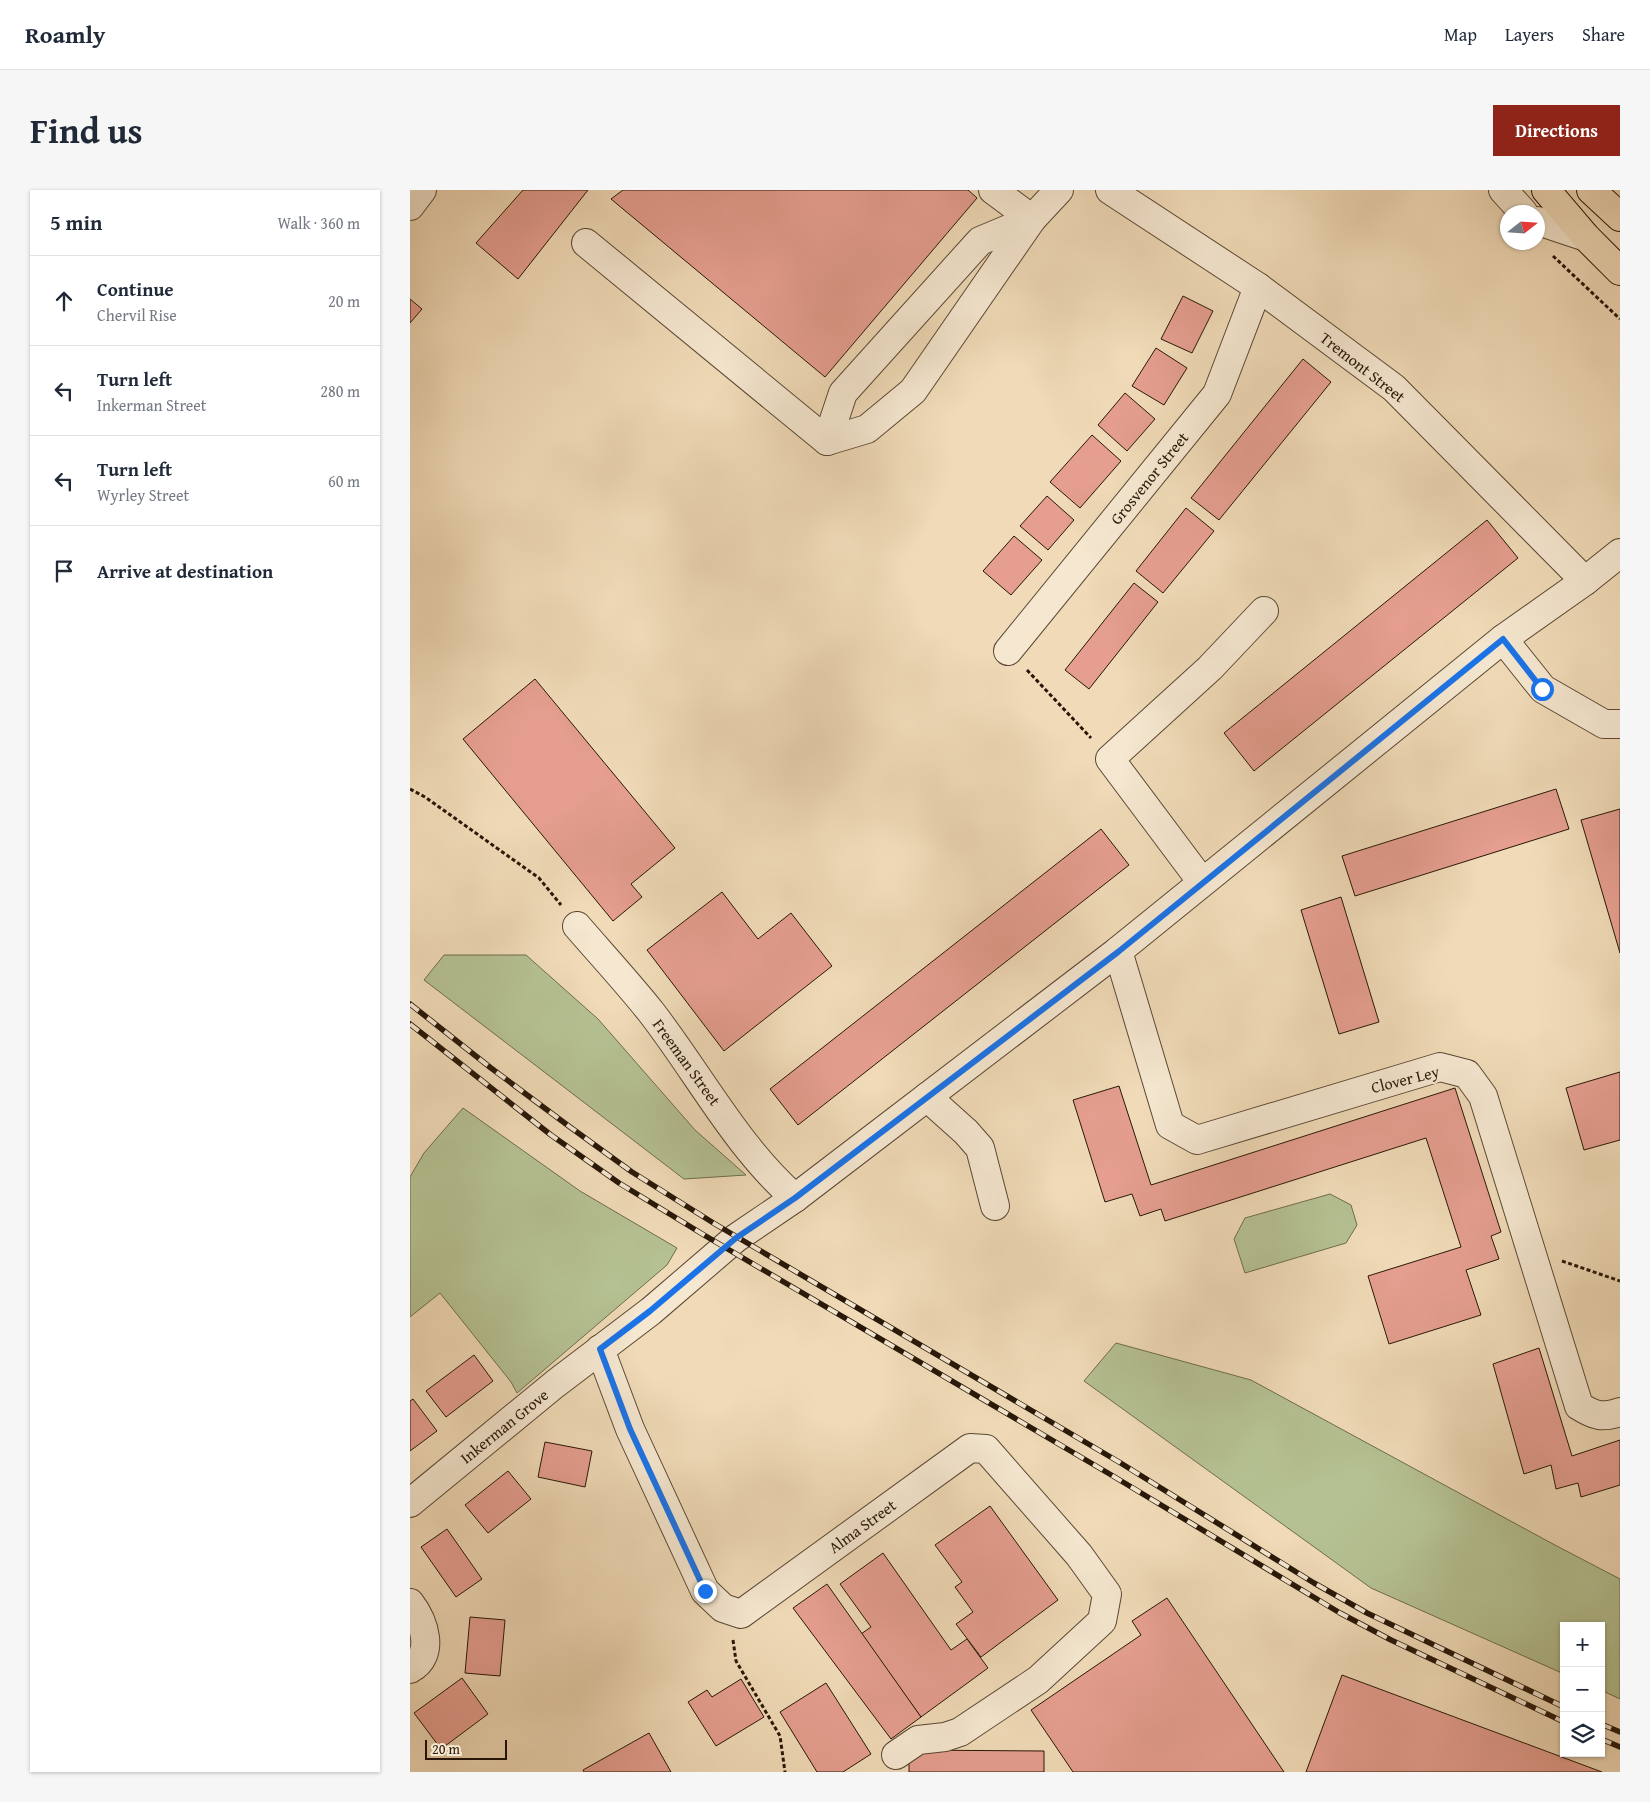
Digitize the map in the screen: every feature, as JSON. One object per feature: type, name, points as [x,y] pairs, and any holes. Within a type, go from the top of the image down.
[{"type":"main road","points":[[1546,190],[1586,237],[1620,270]]},
{"type":"main road","points":[[1591,190],[1620,217]]},
{"type":"street","points":[[410,206],[422,190]]},
{"type":"street","points":[[993,190],[1032,219]]},
{"type":"street","points":[[827,441],[867,429],[913,391],[1032,219],[1060,190]]},
{"type":"street","name":"Tremont Street","points":[[1110,190],[1258,286],[1394,388],[1585,581]]},
{"type":"street","points":[[1502,190],[1516,205]]},
{"type":"street","points":[[827,441],[843,393],[980,241],[1032,219]]},
{"type":"street","points":[[1545,223],[1586,237]]},
{"type":"street","points":[[586,243],[827,441]]},
{"type":"street","name":"Grosvenor Street","points":[[1008,651],[1217,394],[1258,286]]},
{"type":"street","name":"Inkerman Grove","points":[[410,1503],[600,1349],[650,1311],[736,1238],[795,1198],[1118,952],[1503,639],[1585,581],[1620,553]]},
{"type":"street","points":[[1202,882],[1110,759],[1210,668],[1264,611]]},
{"type":"street","points":[[1503,639],[1542,689],[1604,724],[1620,724]]},
{"type":"street","name":"Freeman Street","points":[[577,926],[651,1012],[754,1155],[795,1198]]},
{"type":"street","name":"Clover Ley","points":[[1118,952],[1170,1124],[1197,1140],[1440,1067],[1467,1074],[1483,1096],[1579,1406],[1593,1415],[1609,1416],[1620,1412]]},
{"type":"street","points":[[927,1096],[966,1132],[980,1148],[995,1206]]},
{"type":"street","points":[[600,1349],[630,1429],[705,1591],[723,1608],[735,1612]]},
{"type":"street","name":"Alma Street","points":[[735,1612],[970,1448],[986,1449],[1079,1555],[1107,1594],[1102,1621],[1038,1680],[960,1732],[946,1737],[918,1740],[896,1755]]},
{"type":"street","points":[[410,1602],[424,1626],[426,1642],[424,1654],[417,1666],[410,1669]]},
{"type":"path","points":[[1551,255],[1620,319]]},
{"type":"path","points":[[1008,651],[1110,759]]},
{"type":"path","points":[[410,789],[425,797],[539,878],[577,926]]},
{"type":"path","points":[[1531,1251],[1620,1281]]},
{"type":"path","points":[[735,1612],[736,1661],[780,1736],[786,1772]]},
{"type":"green space","points":[[444,955],[526,955],[598,1019],[695,1130],[746,1175],[684,1179],[424,980]]},
{"type":"green space","points":[[463,1108],[580,1191],[677,1248],[667,1265],[517,1393],[511,1382],[440,1293],[410,1317],[410,1177],[424,1153]]},
{"type":"green space","points":[[1330,1194],[1351,1205],[1357,1225],[1346,1243],[1245,1273],[1234,1239],[1245,1218]]},
{"type":"green space","points":[[1116,1343],[1251,1380],[1620,1579],[1620,1699],[1605,1692],[1605,1622],[1560,1622],[1560,1672],[1371,1588],[1084,1381]]},
{"type":"building","points":[[523,190],[588,190],[518,279],[476,243]]},
{"type":"building","points":[[623,190],[968,190],[977,198],[825,377],[611,199]]},
{"type":"building","points":[[1183,296],[1213,311],[1192,353],[1161,339]]},
{"type":"building","points":[[410,299],[422,309],[410,323]]},
{"type":"building","points":[[1156,348],[1187,368],[1164,405],[1132,386]]},
{"type":"building","points":[[1303,359],[1331,382],[1219,520],[1191,498]]},
{"type":"building","points":[[1125,393],[1155,419],[1127,451],[1098,425]]},
{"type":"building","points":[[1092,435],[1121,461],[1080,508],[1050,482]]},
{"type":"building","points":[[1047,496],[1074,520],[1048,550],[1020,526]]},
{"type":"building","points":[[1186,508],[1214,531],[1163,593],[1136,571]]},
{"type":"building","points":[[1487,520],[1518,558],[1254,771],[1224,733]]},
{"type":"building","points":[[1014,536],[1042,560],[1011,595],[983,571]]},
{"type":"building","points":[[1134,583],[1158,602],[1089,689],[1065,670]]},
{"type":"building","points":[[535,679],[675,848],[631,884],[642,897],[613,921],[463,739]]},
{"type":"building","points":[[1556,789],[1569,829],[1355,896],[1342,856]]},
{"type":"building","points":[[1620,809],[1620,953],[1581,820]]},
{"type":"building","points":[[1101,829],[1129,865],[798,1125],[770,1089]]},
{"type":"building","points":[[722,892],[758,939],[791,913],[832,966],[724,1051],[647,950]]},
{"type":"building","points":[[1341,897],[1379,1022],[1339,1034],[1301,910]]},
{"type":"building","points":[[1620,1072],[1620,1140],[1584,1150],[1566,1088]]},
{"type":"building","points":[[1119,1086],[1151,1185],[1455,1088],[1501,1232],[1491,1236],[1499,1259],[1466,1270],[1481,1315],[1389,1344],[1368,1276],[1461,1247],[1426,1138],[1165,1221],[1161,1209],[1140,1216],[1132,1194],[1105,1202],[1073,1100]]},
{"type":"building","points":[[1539,1348],[1572,1456],[1620,1440],[1620,1485],[1581,1497],[1578,1483],[1556,1489],[1551,1465],[1524,1474],[1493,1364]]},
{"type":"building","points":[[474,1355],[493,1381],[446,1417],[426,1391]]},
{"type":"building","points":[[413,1399],[437,1431],[410,1451],[410,1401]]},
{"type":"building","points":[[545,1442],[592,1451],[585,1487],[538,1477]]},
{"type":"building","points":[[508,1471],[531,1499],[488,1533],[465,1505]]},
{"type":"building","points":[[990,1506],[1058,1600],[981,1657],[956,1624],[973,1612],[955,1587],[962,1582],[935,1545]]},
{"type":"building","points":[[447,1529],[482,1579],[456,1597],[421,1547]]},
{"type":"building","points":[[883,1553],[951,1650],[967,1639],[988,1668],[921,1717],[861,1634],[871,1627],[840,1584]]},
{"type":"building","points":[[827,1584],[921,1717],[891,1739],[793,1608]]},
{"type":"building","points":[[1167,1598],[1284,1772],[1073,1772],[1031,1710],[1141,1635],[1132,1621]]},
{"type":"building","points":[[470,1617],[505,1620],[500,1676],[465,1673]]},
{"type":"building","points":[[1342,1675],[1602,1772],[1306,1772]]},
{"type":"building","points":[[462,1678],[488,1714],[441,1749],[414,1713]]},
{"type":"building","points":[[741,1679],[764,1717],[716,1746],[688,1702],[707,1690],[712,1697]]},
{"type":"building","points":[[826,1683],[871,1754],[843,1772],[817,1772],[780,1712]]},
{"type":"building","points":[[649,1733],[671,1772],[584,1772],[583,1770]]},
{"type":"building","points":[[909,1750],[1044,1751],[1044,1772],[909,1772]]},
{"type":"railway","points":[[410,1004],[491,1068],[632,1172],[715,1224],[1119,1462],[1314,1583],[1367,1613],[1560,1705]]},
{"type":"railway","points":[[410,1024],[551,1135],[619,1183],[704,1235],[1113,1476],[1340,1613],[1391,1640],[1560,1720]]},
{"type":"railway","points":[[1605,1726],[1620,1732]]},
{"type":"railway","points":[[1605,1741],[1620,1747]]},
{"type":"route","points":[[705,1591],[630,1429],[600,1349],[698,1272],[736,1238],[780,1206],[795,1198],[1118,952],[1503,639],[1542,689]]}]
